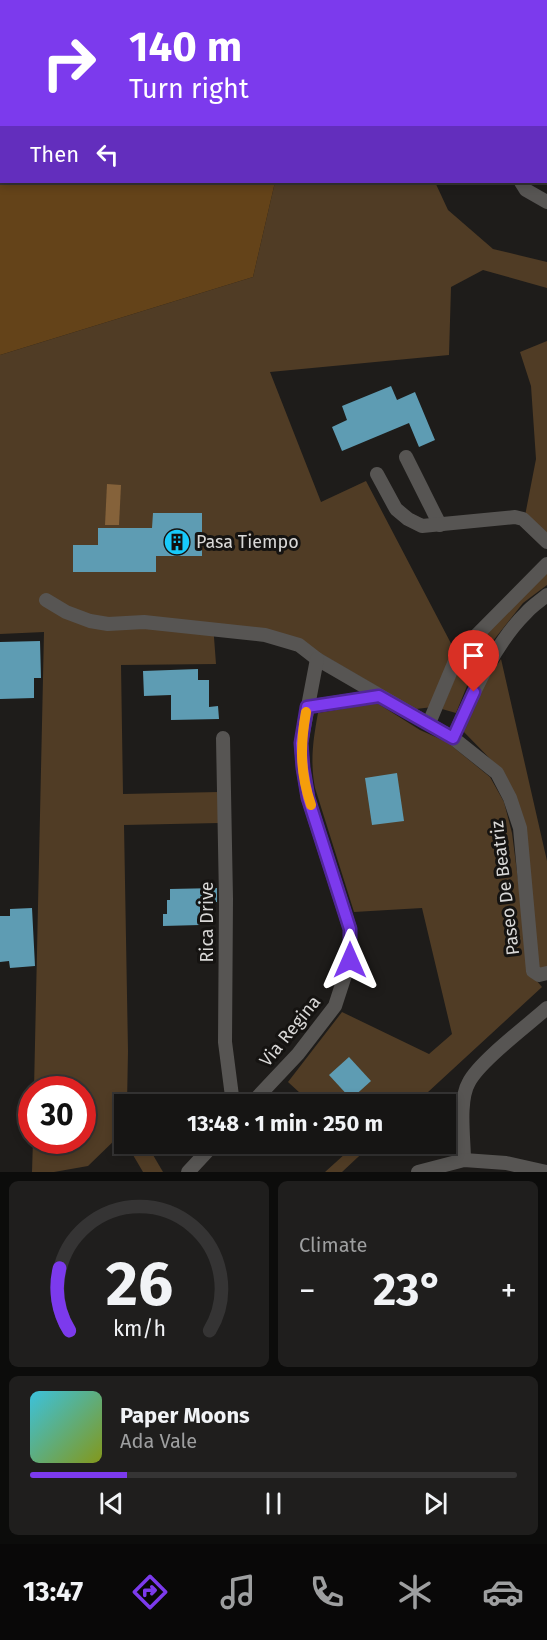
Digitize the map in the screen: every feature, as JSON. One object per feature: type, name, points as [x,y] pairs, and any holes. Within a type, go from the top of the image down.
[{"type":"street","points":[[522,183],[526,190],[547,202]]},
{"type":"street","points":[[406,457],[440,525]]},
{"type":"street","points":[[377,474],[396,509],[408,519],[422,526],[515,517],[523,519],[547,542]]},
{"type":"street","points":[[429,723],[458,654],[547,564]]},
{"type":"street","points":[[46,600],[66,612],[90,621],[108,624],[144,622],[266,635],[299,645],[317,659],[453,738],[498,648],[524,614],[547,594]]},
{"type":"street","name":"Via Regina","points":[[260,1094],[298,1054],[335,1006],[350,960],[350,929],[308,798],[303,768],[301,743],[317,659]]},
{"type":"street","points":[[307,707],[379,696]]},
{"type":"street","name":"Rica Drive","points":[[223,738],[226,899],[225,1042],[232,1094]]},
{"type":"street","name":"Paseo De Beatriz","points":[[453,738],[497,773],[510,798],[520,828],[533,971],[539,975],[547,973]]},
{"type":"street","points":[[464,1160],[464,1101],[469,1082],[481,1066],[547,1008]]},
{"type":"street","points":[[188,1172],[205,1154]]},
{"type":"street","points":[[418,1172],[464,1160],[506,1163],[546,1172]]},
{"type":"shaded area","points":[[0,183],[275,183],[253,277],[0,355]]},
{"type":"shaded area","points":[[275,183],[435,183],[448,210],[493,249],[547,262],[547,288],[483,270],[451,287],[449,355],[270,372],[321,502],[366,481],[456,653],[433,707],[416,709],[299,641],[213,624],[216,664],[121,665],[123,794],[219,792],[219,823],[124,825],[127,1094],[114,1094],[114,1141],[88,1166],[54,1172],[32,1172],[33,1154],[96,1154],[96,1076],[34,1076],[44,632],[0,634],[0,355],[253,277]]},
{"type":"shaded area","points":[[547,341],[547,538],[524,521],[536,459],[531,386],[520,352]]},
{"type":"shaded area","points":[[107,484],[121,485],[119,525],[105,525]]},
{"type":"shaded area","points":[[547,571],[547,585],[523,603],[477,661],[456,713],[442,709],[464,656]]},
{"type":"shaded area","points":[[501,659],[547,861],[547,967],[540,970],[536,965],[525,831],[503,772],[462,730],[476,697]]},
{"type":"shaded area","points":[[377,703],[420,730],[447,742],[490,777],[504,802],[512,833],[530,973],[542,987],[426,1094],[301,1094],[288,1082],[342,1012],[429,1054],[452,1034],[422,908],[354,912],[315,788],[313,751],[318,713]]},
{"type":"shaded area","points":[[132,1154],[152,1154],[163,1172],[143,1172]]},
{"type":"shaded area","points":[[345,1154],[361,1154],[342,1172],[325,1172]]},
{"type":"building","points":[[391,386],[397,400],[415,392],[435,440],[419,447],[409,423],[342,451],[332,427],[347,420],[342,406]]},
{"type":"building","name":"Pasa Tiempo","points":[[153,513],[202,513],[202,556],[156,556],[156,572],[73,572],[73,545],[98,545],[98,528],[152,528]]},
{"type":"building","points":[[40,641],[41,678],[34,678],[34,698],[0,699],[0,642]]},
{"type":"building","points":[[198,669],[198,680],[209,680],[209,707],[218,706],[219,719],[171,720],[171,695],[144,696],[143,671]]},
{"type":"building","points":[[397,773],[404,821],[372,825],[365,778]]},
{"type":"building","points":[[217,888],[217,902],[200,902],[200,925],[163,926],[163,914],[167,914],[170,889]]},
{"type":"building","points":[[32,908],[35,966],[10,968],[9,961],[0,962],[0,916],[10,916],[10,909]]},
{"type":"building","points":[[349,1057],[371,1081],[357,1094],[346,1094],[329,1075]]},
{"type":"slow traffic","points":[[306,712],[301,743],[303,768],[311,805]]},
{"type":"place","name":"Pasa Tiempo","points":[[177,542]]},
{"type":"route","points":[[350,960],[350,929],[308,798],[301,743],[307,707],[379,696],[453,738],[474,692]]}]
